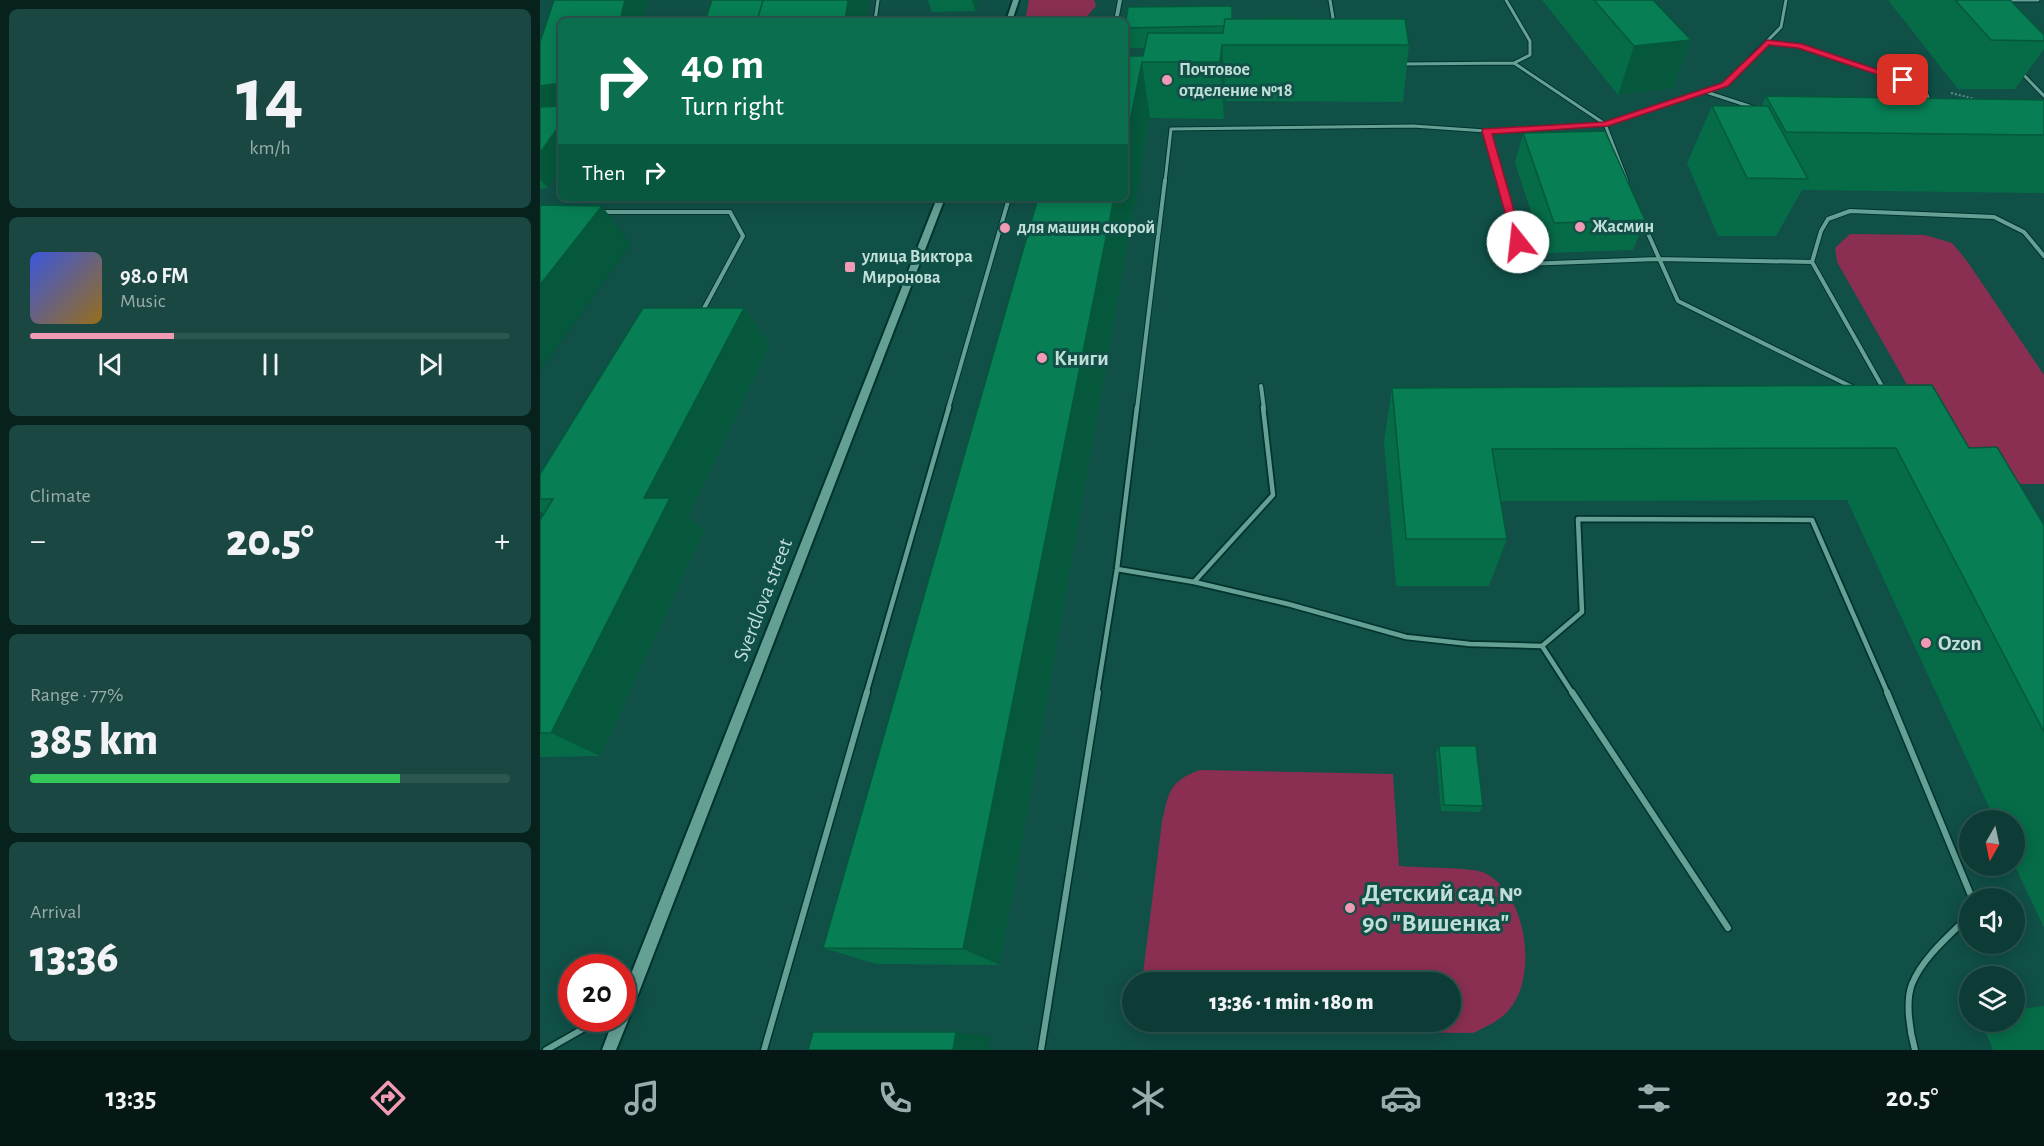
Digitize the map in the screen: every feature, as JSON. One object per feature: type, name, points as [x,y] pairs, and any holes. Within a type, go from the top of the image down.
[{"type":"street","points":[[1010,18],[1016,0]]},
{"type":"street","points":[[1117,18],[1120,0]]},
{"type":"street","name":"Sverdlova street","points":[[636,981],[940,201]]},
{"type":"street","name":"Sverdlova street","points":[[609,1050],[616,1032]]},
{"type":"lane","points":[[875,18],[878,0]]},
{"type":"lane","points":[[1330,0],[1336,32]]},
{"type":"lane","points":[[1400,64],[1514,63],[1530,55],[1530,41],[1506,0]]},
{"type":"lane","points":[[1041,1050],[1117,569],[1171,129],[1413,126],[1486,131],[1605,124],[1725,84],[1781,27],[1786,0]]},
{"type":"lane","points":[[1999,0],[2038,0],[2044,4]]},
{"type":"lane","points":[[1767,42],[1799,46],[1924,87],[1931,100],[1927,109]]},
{"type":"lane","points":[[1514,63],[1605,124],[1629,187]]},
{"type":"lane","points":[[2020,70],[2044,96]]},
{"type":"lane","points":[[1706,92],[1756,109]]},
{"type":"lane","points":[[1486,131],[1524,264],[1658,259],[1812,262]]},
{"type":"lane","points":[[764,1050],[1008,201]]},
{"type":"lane","points":[[1887,396],[1812,262],[1821,231],[1828,219],[1850,211],[1994,217],[2024,232],[2044,256]]},
{"type":"lane","points":[[599,212],[730,212],[743,236],[700,315]]},
{"type":"lane","points":[[1642,218],[1678,301],[1861,391]]},
{"type":"lane","points":[[1194,582],[1273,495],[1261,386]]},
{"type":"lane","points":[[1117,569],[1194,582],[1288,604],[1406,637],[1470,644],[1542,646],[1582,612],[1578,519],[1812,520],[1911,747],[1968,888]]},
{"type":"lane","points":[[1542,646],[1728,928]]},
{"type":"lane","points":[[1914,1050],[1911,1040],[1911,986],[1941,945],[1959,926]]},
{"type":"lane","points":[[546,1050],[578,1032]]},
{"type":"path","points":[[1924,87],[1989,102]]},
{"type":"shaded area","points":[[1029,0],[1094,0],[1096,6],[1086,18],[1026,18]]},
{"type":"shaded area","points":[[1850,234],[1925,235],[1952,243],[1967,261],[2044,375],[2044,484],[2023,484],[1972,473],[1938,439],[1837,262],[1835,248]]},
{"type":"shaded area","name":"Детский сад № 90 \"Вишенка\"","points":[[1200,770],[1393,774],[1399,866],[1479,871],[1499,884],[1511,899],[1524,937],[1525,958],[1518,996],[1508,1011],[1496,1021],[1473,1033],[1386,1032],[1461,1032],[1461,972],[1143,972],[1162,822],[1172,789],[1176,783]]},
{"type":"building","points":[[554,0],[625,0],[621,18],[558,18],[558,83],[540,86],[540,42]]},
{"type":"building","points":[[712,0],[763,0],[758,18],[706,18]]},
{"type":"building","points":[[763,0],[848,0],[845,18],[758,18]]},
{"type":"building","points":[[1594,0],[1653,0],[1691,40],[1634,46]]},
{"type":"building","points":[[1955,0],[2010,0],[2044,35],[2044,41],[1991,40]]},
{"type":"building","points":[[1232,6],[1232,19],[1225,19],[1224,26],[1128,28],[1128,7]]},
{"type":"building","points":[[1293,18],[1293,19],[1269,19]]},
{"type":"building","points":[[1225,19],[1405,19],[1409,45],[1222,45],[1220,62],[1142,62],[1128,131],[1128,56],[1143,56],[1148,33],[1223,33]]},
{"type":"building","points":[[1766,96],[2044,100],[2044,135],[1786,132]]},
{"type":"building","points":[[558,106],[558,127],[540,153],[540,107]]},
{"type":"building","points":[[1712,106],[1768,106],[1808,179],[1747,178]]},
{"type":"building","points":[[1605,131],[1645,220],[1554,223],[1523,133]]},
{"type":"building","points":[[1037,201],[1113,201],[963,949],[823,948]]},
{"type":"building","points":[[540,205],[602,206],[540,285]]},
{"type":"building","points":[[643,308],[744,308],[644,498],[670,498],[551,733],[540,733],[540,520],[553,499],[540,499],[540,474]]},
{"type":"building","points":[[1932,385],[1969,448],[1997,447],[2044,525],[2044,732],[1896,448],[1492,449],[1507,539],[1406,539],[1392,388]]},
{"type":"building","points":[[1439,746],[1476,746],[1483,806],[1444,805]]},
{"type":"building","points":[[813,1032],[956,1032],[953,1050],[808,1050]]},
{"type":"place","name":"Почтовое отделение №18","points":[[1167,80]]},
{"type":"place","name":"Жасмин","points":[[1580,227]]},
{"type":"place","name":"для машин скорой","points":[[1005,228]]},
{"type":"place","name":"улица Виктора Миронова","points":[[850,267]]},
{"type":"place","name":"Книги","points":[[1042,358]]},
{"type":"place","name":"Ozon","points":[[1926,643]]},
{"type":"place","name":"Детский сад № 90 \"Вишенка\"","points":[[1350,908]]},
{"type":"route","points":[[1518,242],[1486,131],[1605,124],[1725,84],[1767,42],[1799,46],[1903,80]]}]
